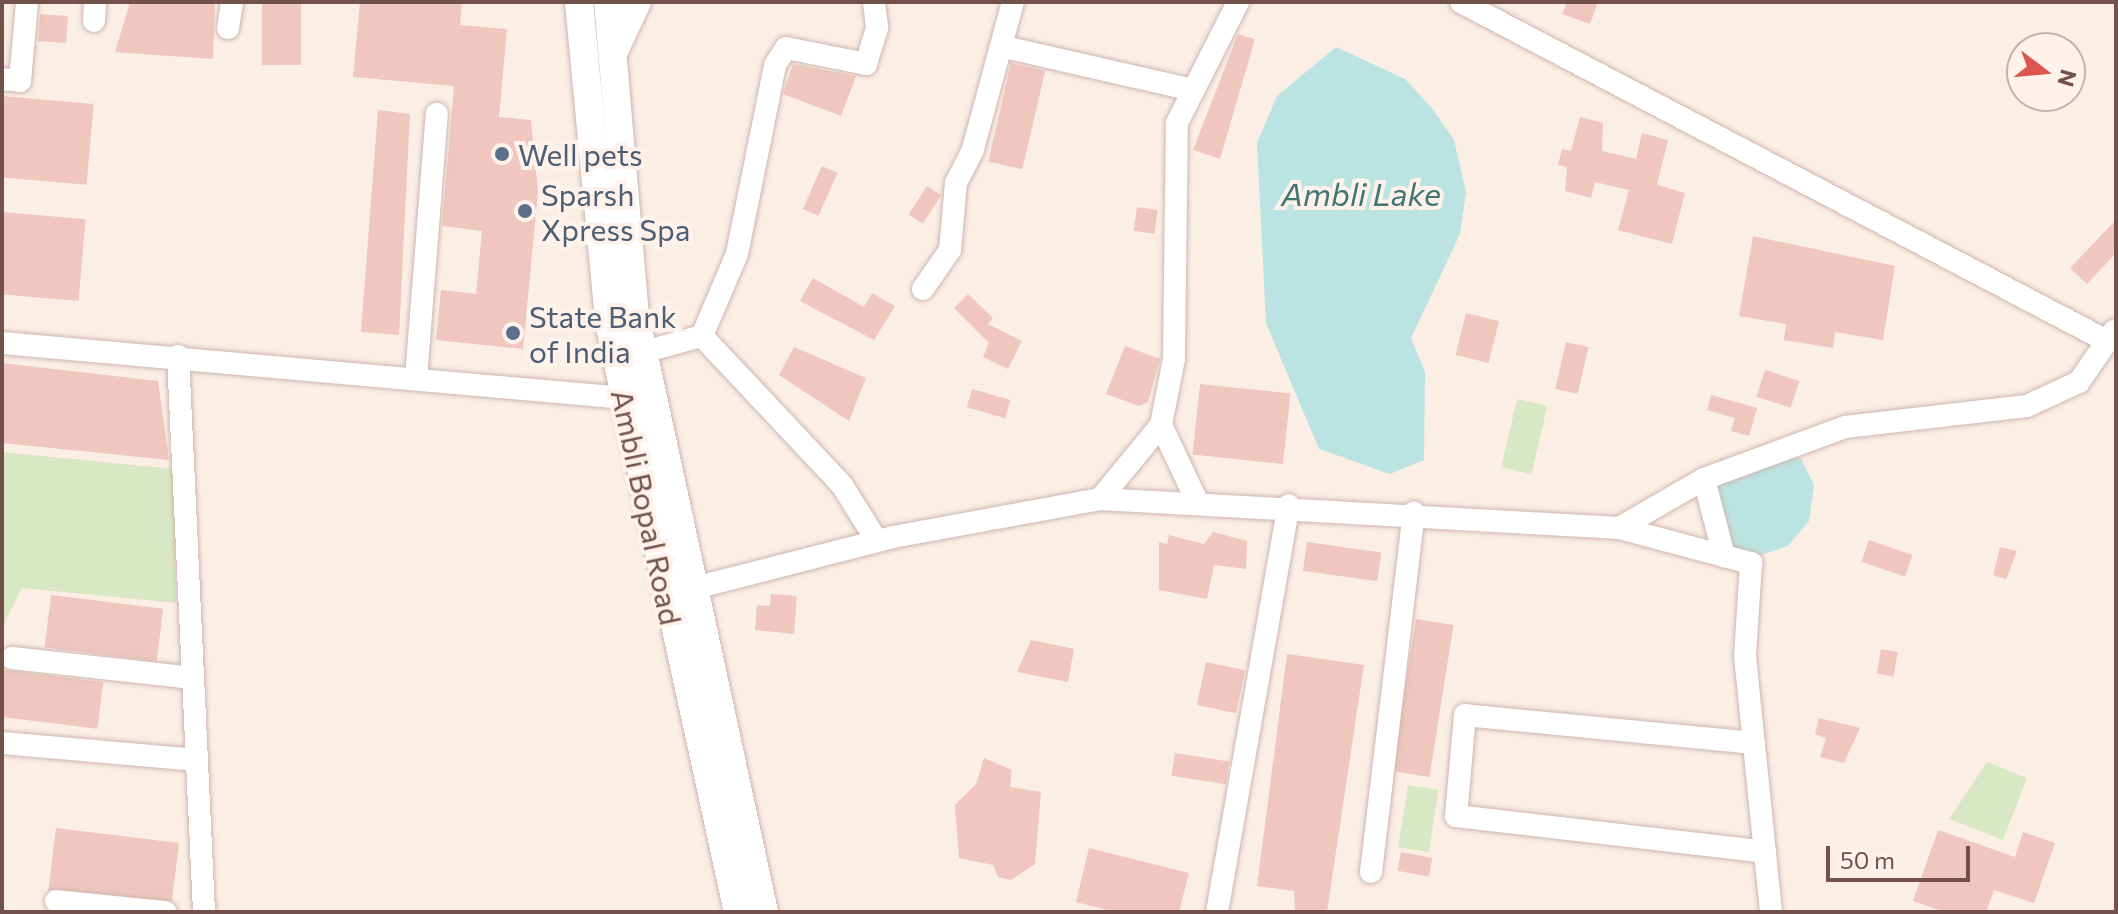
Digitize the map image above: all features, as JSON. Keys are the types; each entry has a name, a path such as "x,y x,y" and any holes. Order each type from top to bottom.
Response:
{"street":[{"path":"2,79 20,81 27,2"},
{"path":"228,28 232,2"},
{"name":"Ambli Bopal Road","path":"579,2 622,318 643,352 764,912"},
{"name":"Ambli Bopal Road","path":"608,2 625,398 665,595 738,912"},
{"path":"612,55 637,2"},
{"path":"702,336 737,254 775,65 786,48 866,64 877,27 874,2"},
{"path":"923,289 950,250 956,183 1004,47 1013,2"},
{"path":"1100,499 1161,425 1174,359 1177,123 1238,2"},
{"path":"1461,2 2111,335 2079,382 2027,406 1845,427 1704,479 1619,528"},
{"path":"1004,47 1193,90"},
{"path":"416,378 437,114"},
{"path":"643,352 702,336"},
{"path":"702,336 842,485 877,541"},
{"path":"2,343 178,356 625,398"},
{"path":"178,356 204,912"},
{"path":"1161,425 1197,501"},
{"path":"1704,479 1724,556"},
{"path":"665,595 877,541 1100,499 1289,505 1619,528 1751,563 1745,656 1771,912"},
{"path":"1217,912 1289,505"},
{"path":"1371,872 1414,513"},
{"path":"12,658 193,678"},
{"path":"1754,743 1465,715 1456,816 1765,852"},
{"path":"2,743 197,760"},
{"path":"56,901 165,912"}],"green space":[{"path":"1517,399 1547,406 1531,474 1501,467"},
{"path":"2,452 174,469 176,603 22,588 2,628"},
{"path":"1987,762 2027,778 2003,840 1949,819"},
{"path":"1408,785 1439,790 1429,852 1398,847"}],"water":[{"name":"Ambli Lake","path":"1336,47 1405,79 1432,108 1454,140 1466,192 1460,234 1411,338 1425,372 1424,460 1390,474 1319,449 1266,323 1257,143 1277,96"},
{"path":"1785,450 1801,459 1814,485 1809,521 1788,546 1755,557 1724,541 1712,503 1721,475"}],"building":[{"path":"130,2 215,2 213,59 115,52"},
{"path":"262,2 301,2 301,65 262,65"},
{"path":"360,2 462,2 460,25 507,29 499,117 531,120 538,192 523,349 436,340 441,290 476,294 482,231 442,226 454,86 353,77"},
{"path":"1567,2 1598,2 1590,24 1562,14"},
{"path":"40,14 68,16 66,43 38,41"},
{"path":"1238,34 1255,39 1220,159 1193,150"},
{"path":"1011,63 1045,71 1022,169 988,161"},
{"path":"793,64 856,76 841,116 783,94"},
{"path":"2,96 94,104 87,185 2,177"},
{"path":"378,110 410,114 399,335 361,332"},
{"path":"1580,117 1603,123 1602,151 1636,159 1642,133 1668,140 1657,185 1685,193 1672,244 1618,230 1629,190 1595,182 1591,198 1565,191 1567,167 1558,165 1562,149 1571,151"},
{"path":"822,166 838,173 818,216 803,209"},
{"path":"927,186 941,195 923,224 908,215"},
{"path":"1137,207 1158,210 1154,234 1134,231"},
{"path":"2,212 86,219 79,301 2,294"},
{"path":"2116,220 2116,253 2087,284 2070,268"},
{"path":"1753,236 1895,266 1883,340 1835,332 1833,348 1784,340 1786,324 1739,316"},
{"path":"813,278 864,307 872,293 895,306 874,340 800,301"},
{"path":"968,294 993,318 988,324 1022,341 1008,369 983,357 989,343 954,308"},
{"path":"1466,313 1499,321 1489,363 1456,355"},
{"path":"1566,342 1588,347 1578,394 1555,389"},
{"path":"1125,346 1160,359 1148,402 1139,406 1106,394"},
{"path":"794,347 866,378 849,421 779,375"},
{"path":"2,363 158,381 169,460 2,443"},
{"path":"1765,370 1799,381 1791,408 1756,397"},
{"path":"1200,384 1291,394 1283,464 1193,455"},
{"path":"972,389 1010,400 1005,418 967,407"},
{"path":"1711,395 1757,408 1749,436 1731,431 1735,418 1707,410"},
{"path":"1213,532 1247,541 1246,569 1214,565 1207,599 1159,590 1159,542 1167,544 1169,535 1204,544"},
{"path":"1869,540 1912,555 1905,577 1862,562"},
{"path":"1307,542 1381,552 1377,581 1303,571"},
{"path":"2000,547 2017,551 2006,579 1993,575"},
{"path":"771,594 797,596 794,634 755,630 757,605 770,606"},
{"path":"51,595 163,609 157,661 45,648"},
{"path":"1416,619 1454,625 1429,777 1392,771"},
{"path":"1031,640 1074,649 1068,682 1017,672"},
{"path":"1881,649 1898,652 1893,677 1877,674"},
{"path":"1287,654 1364,665 1327,912 1295,912 1294,891 1257,886"},
{"path":"1206,662 1245,670 1236,713 1197,705"},
{"path":"4,670 103,682 98,729 2,717"},
{"path":"1819,718 1860,728 1844,763 1820,757 1826,738 1815,734"},
{"path":"1175,753 1229,762 1226,784 1171,776"},
{"path":"984,758 1012,770 1010,787 1041,792 1035,864 1011,880 998,877 993,865 959,858 955,805 976,784"},
{"path":"56,828 179,843 171,906 48,891"},
{"path":"1938,830 2015,857 2023,832 2055,843 2034,903 1994,890 1986,912 1945,912 1913,901"},
{"path":"1089,848 1189,873 1179,912 1114,912 1076,902"},
{"path":"1401,852 1432,858 1429,877 1397,871"}],"place":[{"name":"Well pets","path":"502,154"},
{"name":"Sparsh Xpress Spa","path":"525,211"},
{"name":"State Bank of India","path":"513,333"}]}
